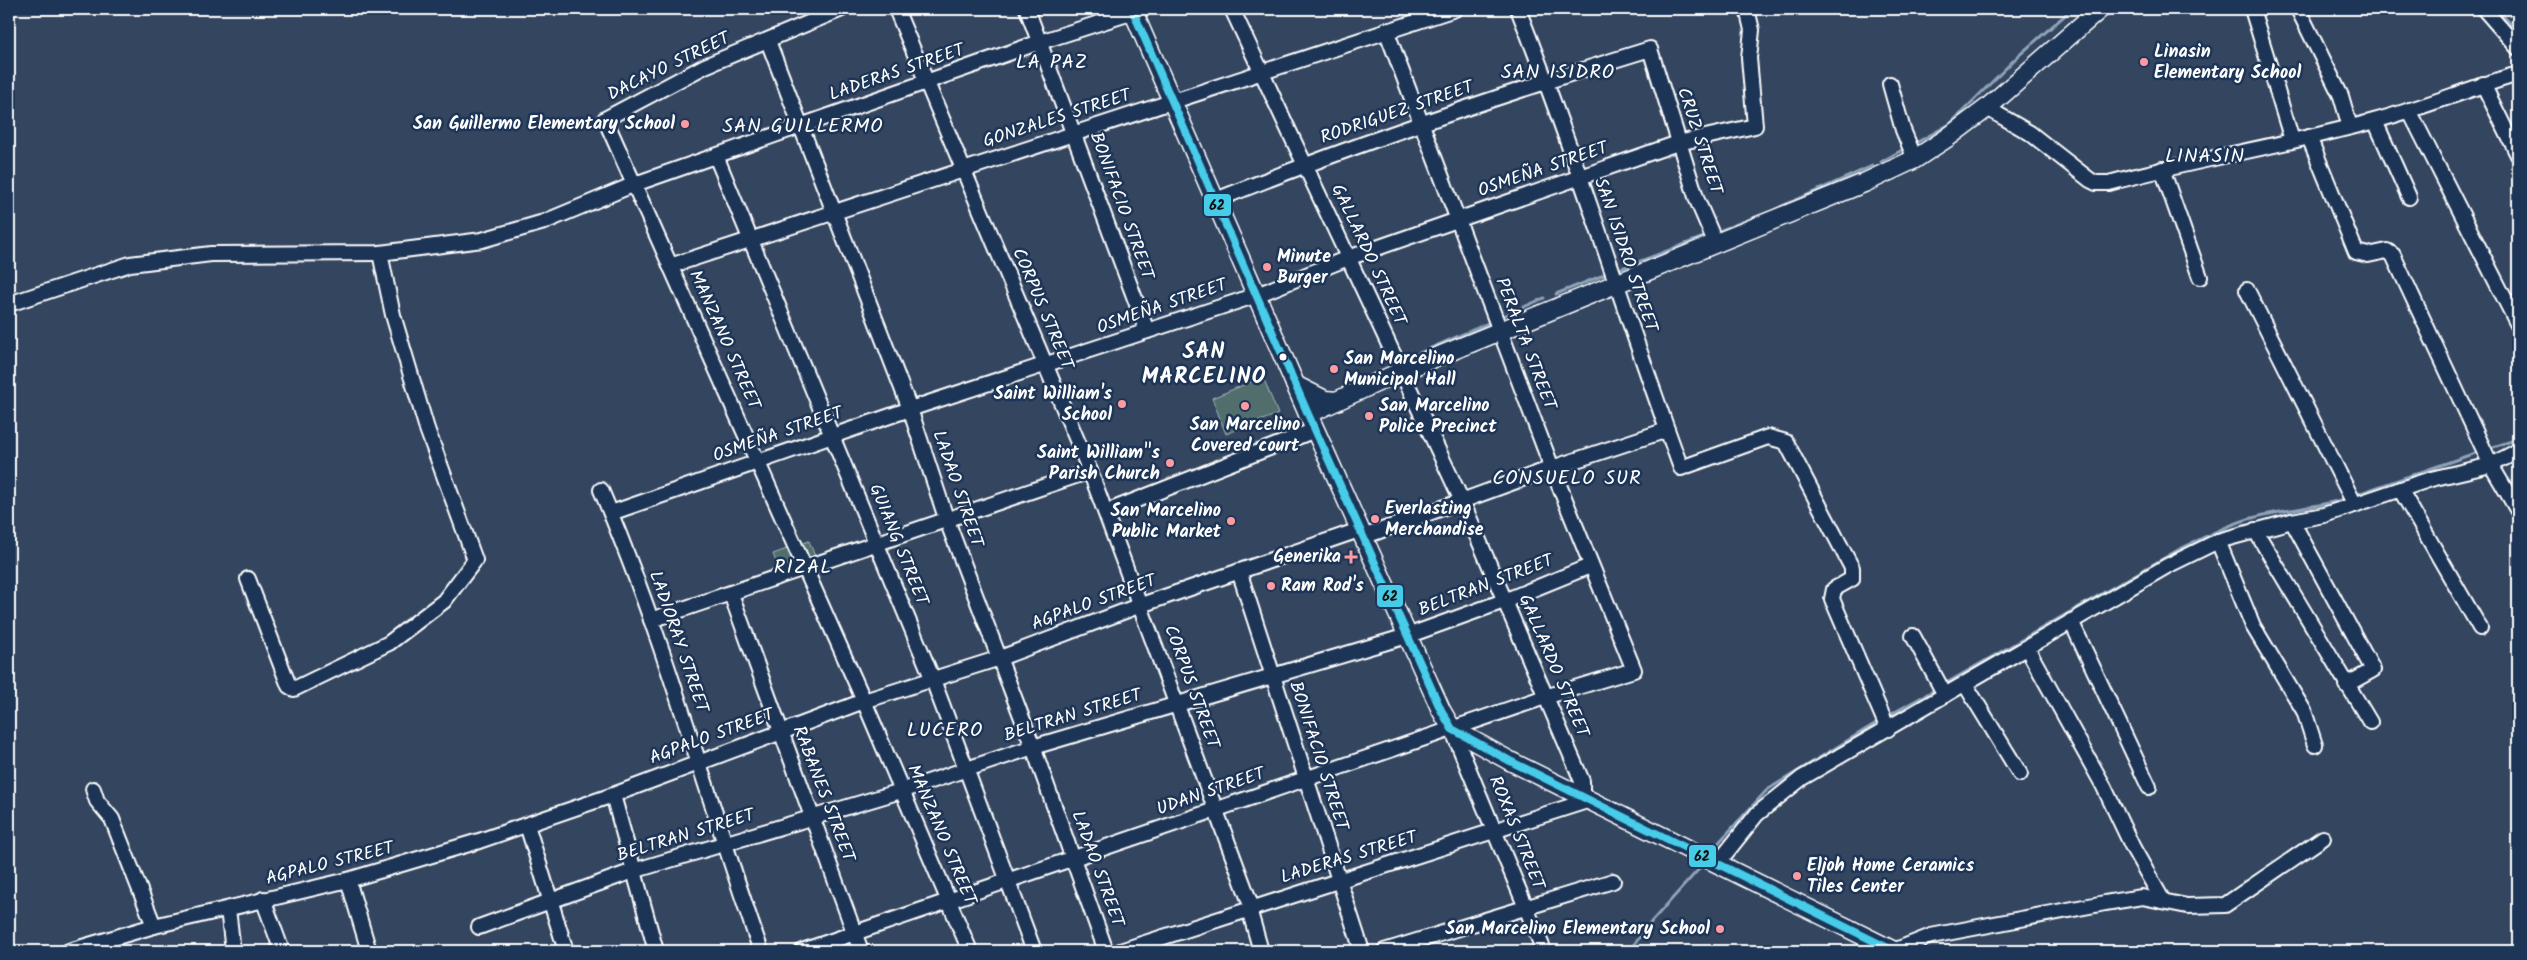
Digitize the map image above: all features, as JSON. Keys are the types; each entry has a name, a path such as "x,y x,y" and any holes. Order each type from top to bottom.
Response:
{"main road":[{"path":"1311,422 1336,401 1402,371 1864,183 1914,159 1987,108 2100,9"},
{"path":"1136,10 1173,102 1311,422 1407,636 1452,729 1510,761 1894,951"},
{"path":"1295,385 1326,400 1336,401"}],"street":[{"name":"DACAYO STREET","path":"635,184 605,119 706,66 842,9"},
{"name":"CORPUS STREET","path":"896,9 1106,512 1142,605 1176,704 1251,908 1261,951"},
{"name":"BONIFACIO STREET","path":"1028,9 1147,331"},
{"name":"GALLARDO STREET","path":"1232,9 1263,70 1348,258 1462,501 1582,781 1586,798"},
{"name":"GONZALES STREET","path":"670,266 752,238 833,214 1074,132 1173,102 1263,70 1456,9"},
{"name":"SAN ISIDRO STREET","path":"1518,9 1547,83 1578,177 1681,468 1768,437 1786,442 1852,568 1852,579 1834,589 1832,599 1886,723"},
{"name":"OSMEÑA STREET","path":"611,513 910,409 1046,366 1257,295 1348,258 1678,143 1755,126 1749,58 1752,30 1747,9"},
{"path":"2252,9 2292,140"},
{"path":"2298,9 2341,96 2350,127"},
{"path":"2484,9 2518,48"},
{"name":"LADERAS STREET","path":"9,304 130,264 211,254 380,253 482,240 544,222 635,184 1136,10"},
{"name":"PERALTA STREET","path":"1386,30 1552,468 1590,566 1634,670"},
{"name":"LADAO STREET","path":"768,41 833,214 910,409 946,518 1033,747 1106,951"},
{"name":"RODRIGUEZ STREET","path":"1216,200 1305,164 1420,123 1650,49"},
{"name":"CRUZ STREET","path":"1650,49 1697,200 1716,244"},
{"path":"1987,108 2030,134 2096,183 2109,183 2162,168 2375,121 2518,74"},
{"path":"1890,84 1914,159"},
{"path":"2483,84 2518,155"},
{"path":"2409,110 2518,325"},
{"path":"2375,121 2409,197"},
{"path":"2308,137 2356,252 2368,255 2387,251 2393,255 2487,456 2518,511"},
{"name":"GUIANG STREET","path":"716,156 752,238 933,680 1034,951"},
{"path":"2162,168 2200,277"},
{"name":"MANZANO STREET","path":"635,184 864,701 970,951"},
{"path":"248,579 289,686 294,689 389,643 444,601 475,560 427,429 393,315 380,253"},
{"path":"2247,290 2352,499"},
{"path":"1106,512 1311,422"},
{"name":"AGPALO STREET","path":"69,951 154,926 348,880 424,859 613,795 699,761 864,701 1000,658 1239,571 1462,501 1552,468 1667,430"},
{"path":"1718,863 1757,814 1802,778 1942,689 1965,684 2167,566 2218,541 2255,530 2324,515 2352,499 2400,489 2487,456 2518,451"},
{"path":"651,620 946,518 1090,471"},
{"path":"2400,489 2480,628"},
{"name":"LADIORAY STREET","path":"601,490 651,620 699,761 723,844 761,951"},
{"path":"2292,521 2373,670 2346,685"},
{"path":"2255,530 2346,685 2370,722"},
{"path":"2218,541 2253,626 2304,711 2315,745"},
{"name":"BELTRAN STREET","path":"479,927 633,870 812,818 901,791 1033,747 1407,636 1504,601 1590,566"},
{"name":"BONIFACIO STREET","path":"1239,571 1362,951"},
{"name":"RABANES STREET","path":"730,594 861,951"},
{"path":"2071,622 2148,787"},
{"path":"1913,636 1942,689"},
{"path":"2026,648 2103,785 2133,848 2163,901"},
{"name":"UDAN STREET","path":"802,951 1545,697 1634,670"},
{"path":"1965,684 2020,774"},
{"name":"ROXAS STREET","path":"1452,729 1544,951"},
{"path":"93,789 97,801 112,819 154,926"},
{"path":"613,795 656,951"},
{"name":"LADERAS STREET","path":"1120,951 1495,831 1586,798"},
{"path":"527,825 566,951"},
{"path":"1894,951 1931,936 2105,902 2142,898 2187,906 2225,905 2323,838"},
{"path":"348,880 369,951"},
{"path":"1384,951 1613,881"},
{"path":"263,900 282,951"},
{"path":"228,909 233,951"}],"green space":[{"name":"San Marcelino Covered court","path":"1263,377 1278,414 1226,434 1212,398"},
{"path":"809,541 816,559 780,573 773,554"}],"waterway":[{"path":"1914,144 1950,124 2017,57 2072,9"},
{"path":"2497,9 2518,32"},
{"path":"1881,162 1902,150"},
{"path":"1716,232 1769,212 1872,166"},
{"path":"1617,270 1709,235"},
{"path":"1556,294 1609,273"},
{"path":"1499,318 1544,298"},
{"path":"1406,359 1491,322"},
{"path":"2487,449 2518,439"},
{"path":"2355,495 2481,451"},
{"path":"1943,685 2178,550 2216,532 2256,517 2347,498"},
{"path":"1886,717 1938,688"},
{"path":"1711,851 1767,790 1881,720"},
{"path":"1629,951 1652,921 1699,869"}],"transit line":[{"name":"62","path":"1132,9 1308,414 1441,710 1452,729 1510,761 1894,951"}],"place":[{"name":"Linasin Elementary School","path":"2144,62"},
{"name":"San Guillermo Elementary School","path":"685,124"},
{"name":"Minute Burger","path":"1267,267"},
{"name":"San Marcelino Municipal Hall","path":"1334,369"},
{"name":"Saint William's School","path":"1122,404"},
{"name":"San Marcelino Covered court","path":"1245,406"},
{"name":"San Marcelino Police Precinct","path":"1369,416"},
{"name":"Saint William\"s Parish Church","path":"1170,463"},
{"name":"Everlasting Merchandise","path":"1375,519"},
{"name":"San Marcelino Public Market","path":"1231,521"},
{"name":"Generika","path":"1351,557"},
{"name":"Ram Rod's","path":"1271,586"},
{"name":"Eljoh Home Ceramics Tiles Center","path":"1797,876"},
{"name":"San Marcelino Elementary School","path":"1720,929"}],"district":[{"name":"LA PAZ","path":"1052,63"},
{"name":"SAN ISIDRO","path":"1558,73"},
{"name":"SAN GUILLERMO","path":"803,127"},
{"name":"LINASIN","path":"2205,157"},
{"name":"SAN MARCELINO","path":"1204,365"},
{"name":"CONSUELO SUR","path":"1567,479"},
{"name":"RIZAL","path":"803,568"},
{"name":"LUCERO","path":"945,731"}]}
